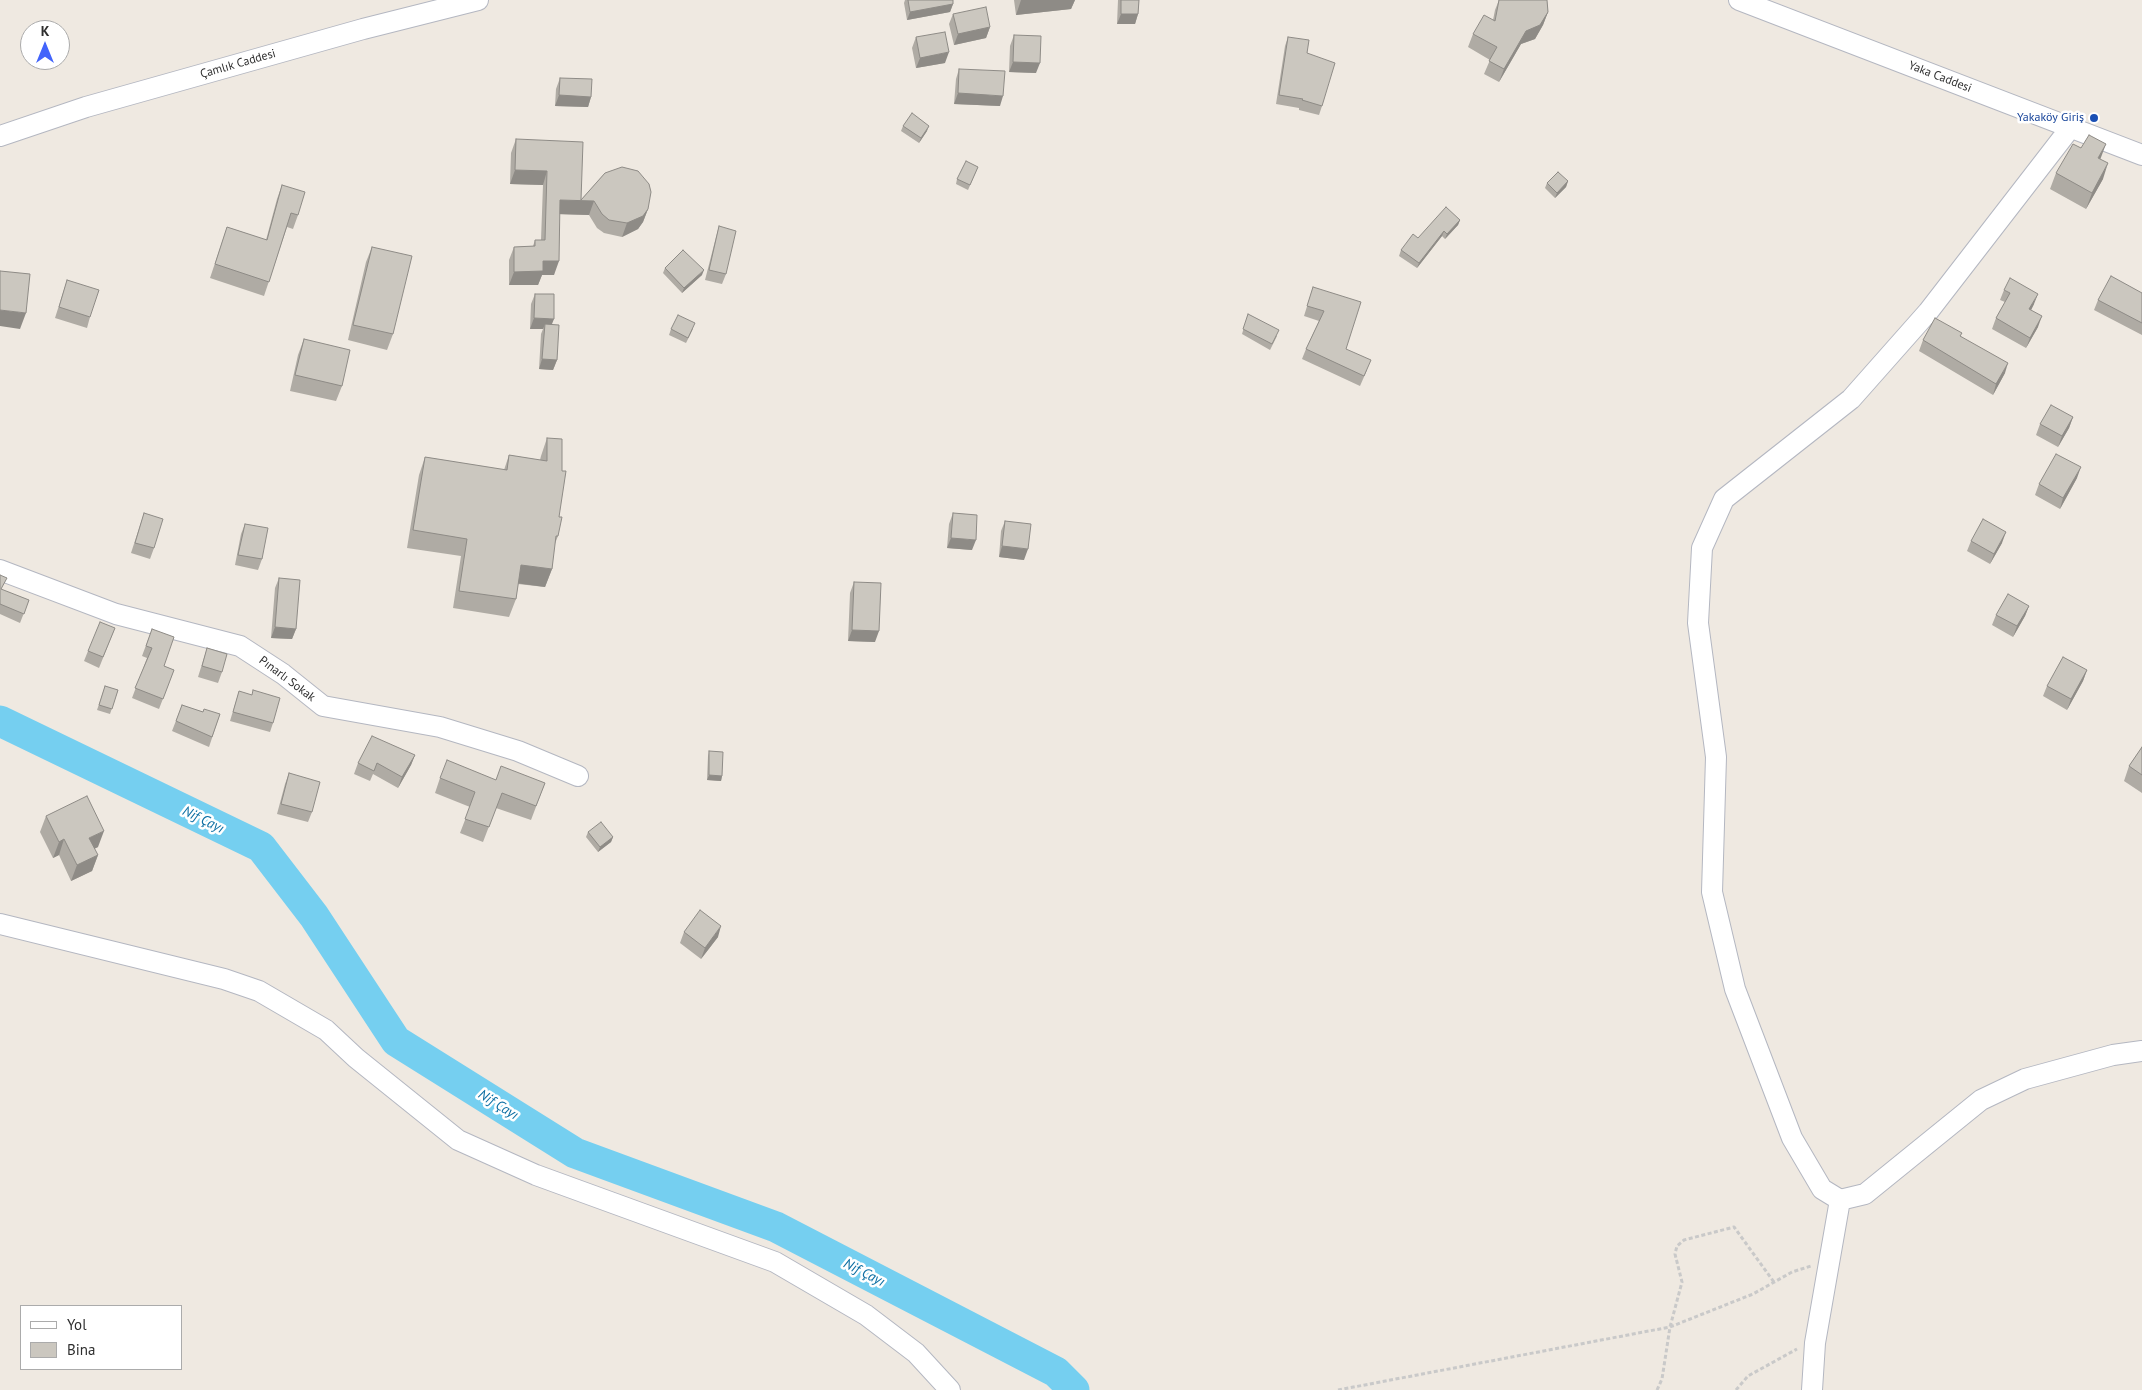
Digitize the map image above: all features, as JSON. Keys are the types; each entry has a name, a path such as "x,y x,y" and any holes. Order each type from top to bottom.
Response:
{"street":[{"name":"Çamlık Caddesi","path":"0,136 86,106 364,29 478,0"},
{"name":"Yaka Caddesi","path":"1739,0 2142,155"},
{"path":"2071,127 1928,312 1851,399 1724,499 1702,548 1698,622 1716,757 1712,892 1735,989 1792,1138 1822,1189 1840,1200 1865,1194 1981,1100 2025,1079 2114,1055 2142,1051"},
{"name":"Pınarlı Sokak","path":"0,570 116,614 240,646 283,674 323,706 440,727 518,751 578,776"},
{"path":"0,924 224,979 259,991 326,1030 356,1058 458,1140 536,1175 775,1262 866,1315 916,1353 950,1390"},
{"path":"1812,1390 1816,1343 1840,1200"}],"path":[{"path":"1657,1390 1662,1380 1670,1327 1682,1282 1675,1254 1677,1246 1684,1240 1734,1227 1774,1282"},
{"path":"1338,1390 1670,1327 1753,1294 1792,1272 1830,1259"},
{"path":"1736,1390 1748,1376 1764,1366 1788,1352 1816,1343"}],"building":[{"path":"908,0 953,0 953,4 910,12"},
{"path":"1121,0 1139,0 1138,14 1121,14"},
{"path":"1499,0 1547,0 1548,12 1540,25 1526,31 1504,69 1489,61 1497,47 1473,34 1484,15 1495,21"},
{"path":"986,7 990,27 958,34 953,14"},
{"path":"945,32 949,52 920,58 916,37"},
{"path":"1014,35 1041,36 1040,63 1013,62"},
{"path":"1288,37 1309,40 1307,53 1335,63 1322,106 1303,99 1279,95"},
{"path":"959,69 1005,71 1003,96 958,93"},
{"path":"560,78 592,79 591,97 559,95"},
{"path":"912,113 929,126 921,138 903,126"},
{"path":"2089,135 2106,144 2098,158 2108,163 2092,193 2056,173 2073,144 2081,148"},
{"path":"516,139 583,142 581,200 605,173 622,167 638,171 649,184 651,192 648,209 643,216 627,223 609,220 602,214 594,201 560,200 559,261 543,261 543,271 514,272 514,247 535,246 535,240 545,240 547,171 515,170"},
{"path":"966,161 978,167 970,185 957,179"},
{"path":"1558,172 1568,181 1557,193 1547,183"},
{"path":"282,185 305,192 298,215 291,213 269,282 215,264 227,227 267,240"},
{"path":"1446,207 1460,220 1447,234 1444,231 1419,263 1401,250 1413,234 1418,238"},
{"path":"719,226 736,231 726,274 709,270"},
{"path":"372,247 412,256 393,334 353,325"},
{"path":"683,250 704,270 684,288 665,268"},
{"path":"0,271 30,274 26,313 0,310"},
{"path":"2111,276 2142,293 2142,323 2098,300"},
{"path":"2010,278 2038,294 2029,309 2042,316 2030,338 1996,318 2010,293 2004,290"},
{"path":"67,280 99,290 90,317 59,307"},
{"path":"1313,287 1361,302 1346,349 1371,360 1364,376 1306,349 1324,311 1307,306"},
{"path":"535,294 554,294 554,319 534,318"},
{"path":"1248,314 1279,330 1272,344 1243,329"},
{"path":"678,315 695,323 688,338 671,329"},
{"path":"1935,318 1962,333 1960,336 2008,363 1996,384 1923,340"},
{"path":"545,324 559,325 557,360 542,359"},
{"path":"304,339 350,350 342,386 295,375"},
{"path":"2051,405 2073,417 2062,436 2040,424"},
{"path":"547,438 562,439 562,471 566,471 559,517 562,517 558,536 556,536 552,569 521,565 516,599 459,591 467,539 413,530 425,457 507,470 509,455 547,461"},
{"path":"2056,454 2081,467 2063,498 2039,484"},
{"path":"144,513 163,519 154,548 135,543"},
{"path":"953,513 977,515 976,540 951,538"},
{"path":"1983,519 2006,532 1994,554 1971,541"},
{"path":"1005,521 1031,524 1028,549 1002,546"},
{"path":"245,524 268,528 262,559 238,555"},
{"path":"0,575 7,578 1,589 29,600 24,614 0,604"},
{"path":"279,578 300,580 296,629 275,627"},
{"path":"854,582 881,583 879,631 852,630"},
{"path":"2008,594 2029,606 2017,626 1996,615"},
{"path":"100,622 115,628 103,657 88,651"},
{"path":"152,629 174,637 164,666 174,670 163,699 135,688 152,648 146,646"},
{"path":"207,648 227,654 222,672 202,666"},
{"path":"2063,657 2087,670 2071,699 2047,686"},
{"path":"105,686 118,690 112,709 99,705"},
{"path":"253,690 280,698 273,723 233,712 239,691 252,695"},
{"path":"182,705 203,712 204,709 220,714 212,737 176,721"},
{"path":"372,736 415,755 402,777 377,763 374,771 358,763"},
{"path":"2142,747 2142,775 2129,766"},
{"path":"709,751 723,752 722,776 709,775"},
{"path":"447,760 496,780 501,766 545,783 536,806 502,793 489,827 465,819 475,792 440,778"},
{"path":"289,773 320,782 312,812 281,804"},
{"path":"87,796 104,831 89,838 98,855 77,865 64,839 59,842 46,816"},
{"path":"601,822 613,837 600,847 588,832"},
{"path":"700,910 721,926 705,948 684,932"}],"waterway":[{"name":"Nif Çayı","path":"0,721 261,847 314,916 396,1041 575,1153 776,1227 1056,1372 1074,1390"}],"place":[{"name":"Yakaköy Giriş","path":"2094,118"}]}
